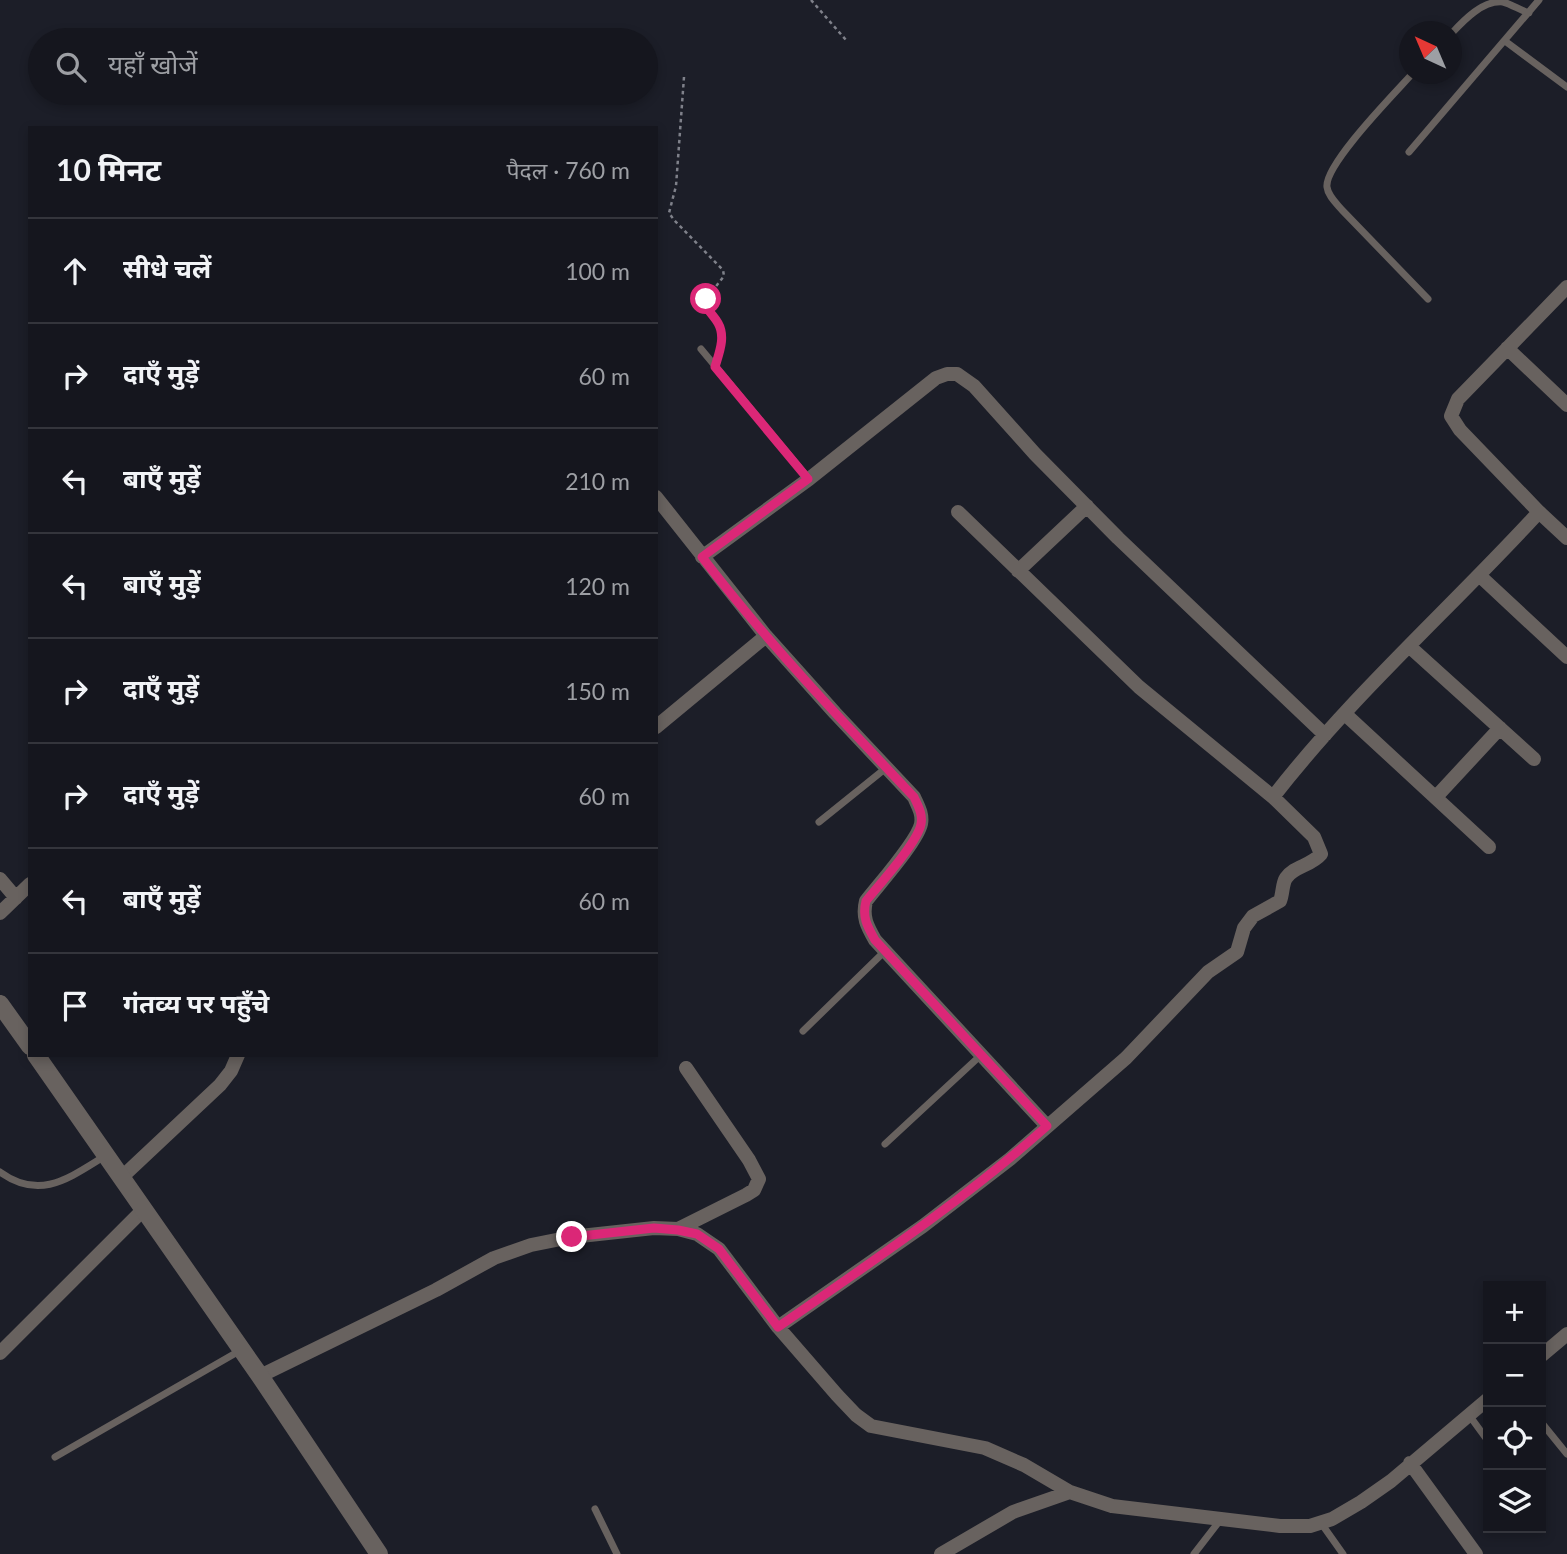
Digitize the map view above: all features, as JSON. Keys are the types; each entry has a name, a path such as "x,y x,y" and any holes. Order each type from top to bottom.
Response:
{"street":[{"path":"1567,287 1458,399 1451,416 1460,430 1567,538"},
{"path":"1507,348 1567,405"},
{"path":"702,557 808,479 936,378 957,374 974,386 1171,590 1325,735"},
{"path":"658,500 765,636 914,797 921,810 921,824 866,901 863,913 867,927 1047,1126"},
{"path":"1018,571 1087,506"},
{"path":"778,1327 923,1226 1010,1159 1126,1058 1209,972 1237,953 1248,921 1280,901 1287,876 1315,862 1321,854 1314,837 1273,797 1139,687 958,512"},
{"path":"1273,797 1325,735 1539,512"},
{"path":"1480,576 1567,657"},
{"path":"658,725 765,636"},
{"path":"1410,647 1534,760"},
{"path":"1345,714 1489,847"},
{"path":"1436,797 1500,728"},
{"path":"0,879 16,898"},
{"path":"0,913 28,886"},
{"path":"0,1004 28,1043"},
{"path":"37,1057 242,1349 379,1554"},
{"path":"121,1178 220,1085 237,1057"},
{"path":"678,1230 746,1195 754,1190 760,1179 686,1068"},
{"path":"0,1353 144,1209"},
{"path":"260,1376 436,1290 494,1258 531,1245 572,1237 654,1228 697,1234 719,1249 778,1327 847,1406 872,1426 985,1448 1024,1465 1070,1492 1112,1506 1280,1526 1310,1526 1332,1519 1361,1502 1483,1403"},
{"path":"1546,1352 1567,1335"},
{"path":"1410,1463 1476,1554"},
{"path":"941,1554 1013,1512 1070,1492"}],"lane":[{"path":"1409,152 1539,0"},
{"path":"1462,22 1494,1 1504,2 1529,13"},
{"path":"1505,41 1567,87"},
{"path":"1403,84 1342,154 1329,174 1327,187 1337,204 1428,299"},
{"path":"701,349 808,479"},
{"path":"820,822 886,768"},
{"path":"803,1031 886,951"},
{"path":"885,1144 981,1054"},
{"path":"0,1172 11,1180 24,1184 48,1185 62,1182 106,1155"},
{"path":"55,1457 242,1349"},
{"path":"1469,1415 1483,1434"},
{"path":"1546,1428 1567,1454"},
{"path":"595,1509 617,1554"},
{"path":"1194,1554 1221,1518"},
{"path":"1321,1522 1343,1554"}],"path":[{"path":"811,0 846,40"},
{"path":"684,77 676,186 669,213 723,270 724,276 705,304 721,331 722,342 715,367"}],"route":[{"path":"572,1237 654,1228 697,1234 719,1249 778,1327 923,1226 1010,1159 1047,1126 875,940 867,927 863,913 866,901 921,824 921,810 914,797 765,636 702,557 808,479 715,367 722,342 721,331 705,304 706,299"}]}
